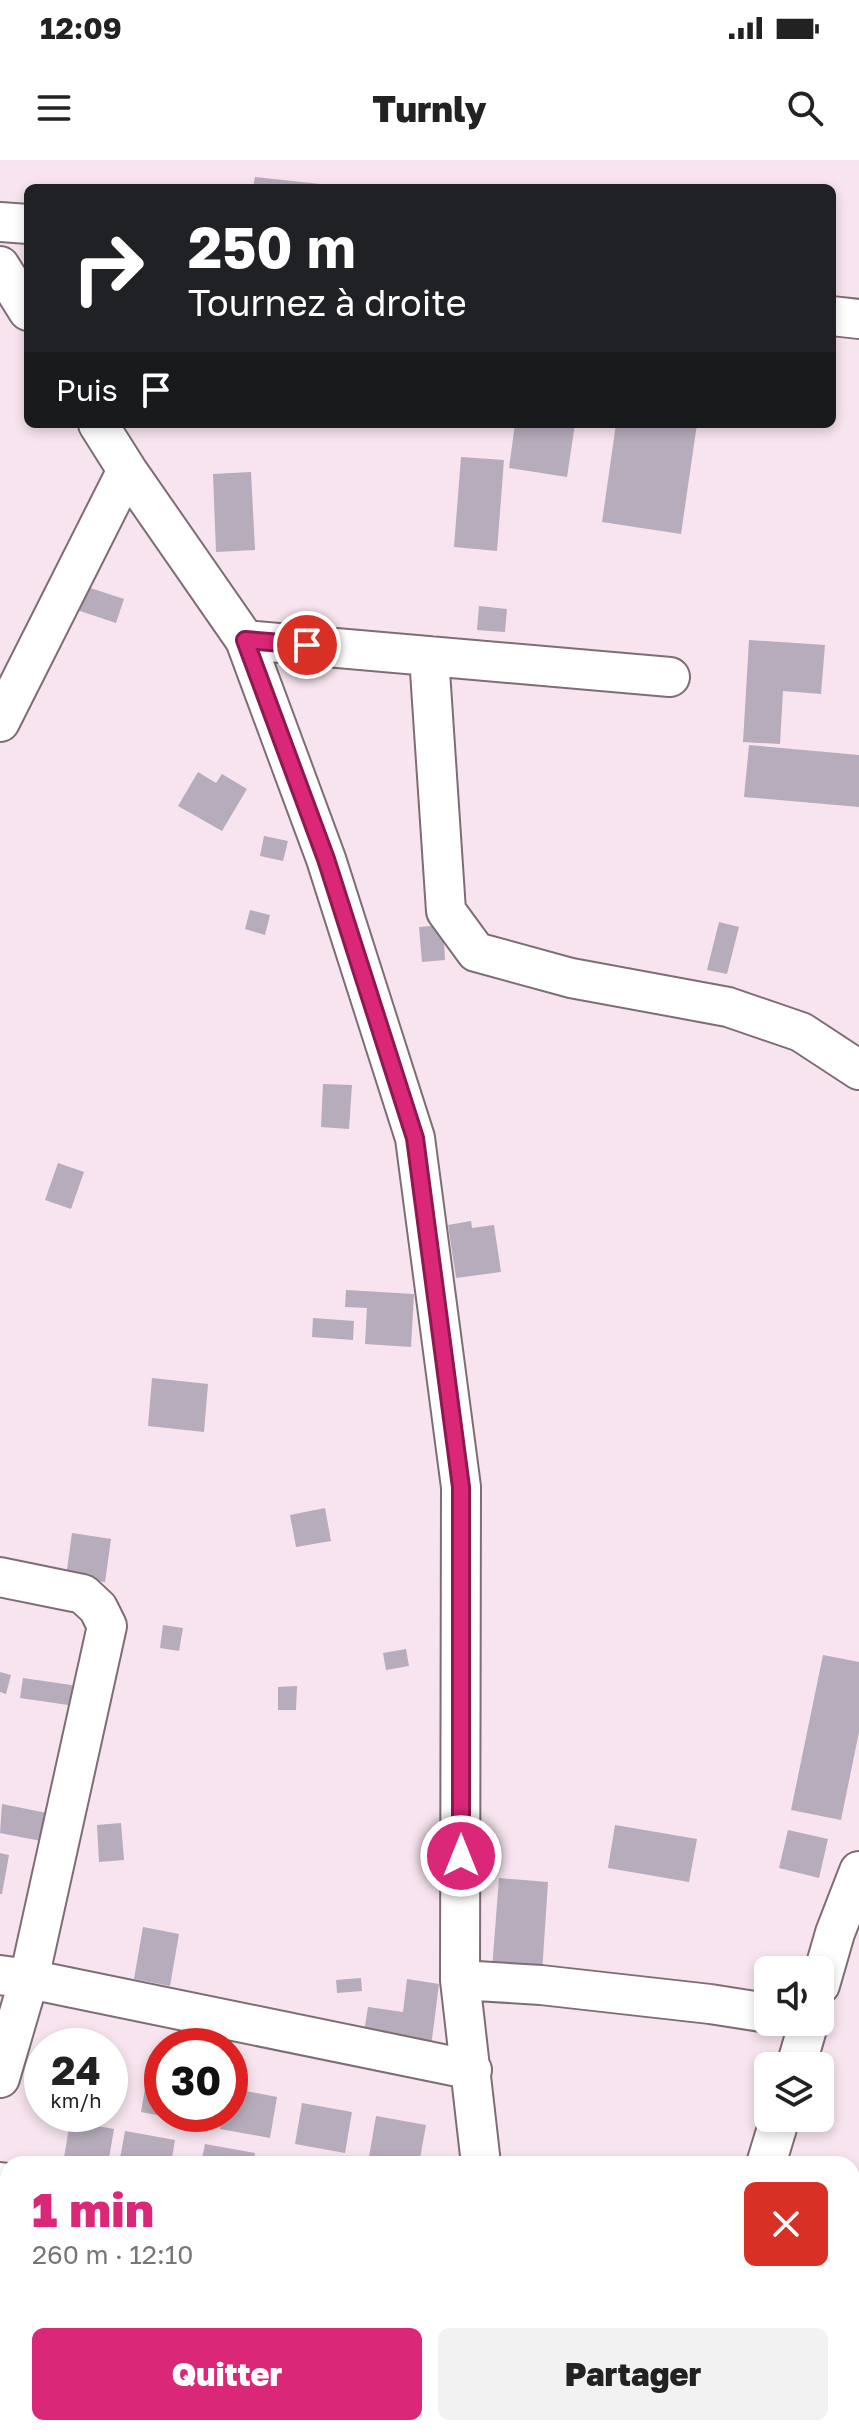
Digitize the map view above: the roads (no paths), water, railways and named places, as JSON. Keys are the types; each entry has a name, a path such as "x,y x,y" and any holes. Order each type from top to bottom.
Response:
{"street":[{"path":"0,222 24,224"},
{"path":"0,266 24,305"},
{"path":"836,316 859,319"},
{"path":"101,428 245,640 326,859 415,1138 461,1487 460,1980 480,2156"},
{"path":"0,722 127,470"},
{"path":"245,640 670,677"},
{"path":"429,656 446,911 476,952 571,978 728,1007 801,1032 859,1070"},
{"path":"0,1577 83,1594 98,1608 107,1626 14,1977 0,2078"},
{"path":"828,1956 859,1871"},
{"path":"14,1977 472,2070"},
{"path":"460,1980 541,1985 754,2011"},
{"path":"768,2156 776,2132"}]}
